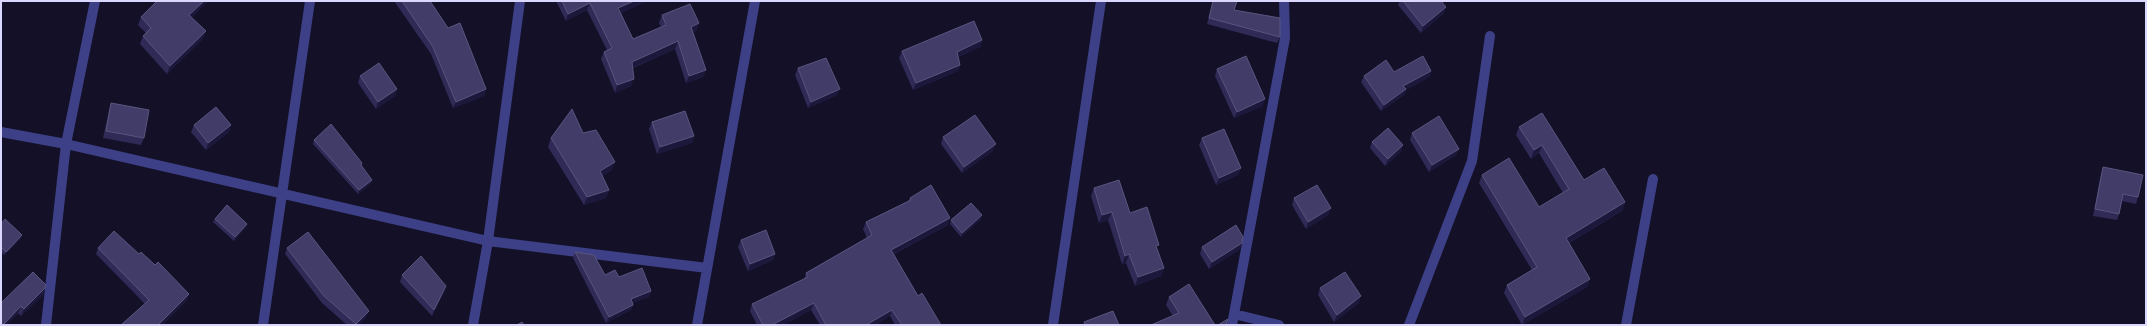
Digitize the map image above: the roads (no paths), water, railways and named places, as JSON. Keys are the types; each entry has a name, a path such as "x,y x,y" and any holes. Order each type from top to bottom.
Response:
{"street":[{"path":"46,325 66,144 95,1"},
{"path":"263,325 310,1"},
{"path":"473,325 488,241 520,1"},
{"path":"697,325 755,1"},
{"path":"1053,325 1100,1"},
{"path":"1232,325 1285,38 1284,1"},
{"path":"1409,325 1472,161 1490,36"},
{"path":"1,132 66,144 488,241 707,268"},
{"path":"1626,325 1653,179"},
{"path":"1234,314 1278,325"}]}
